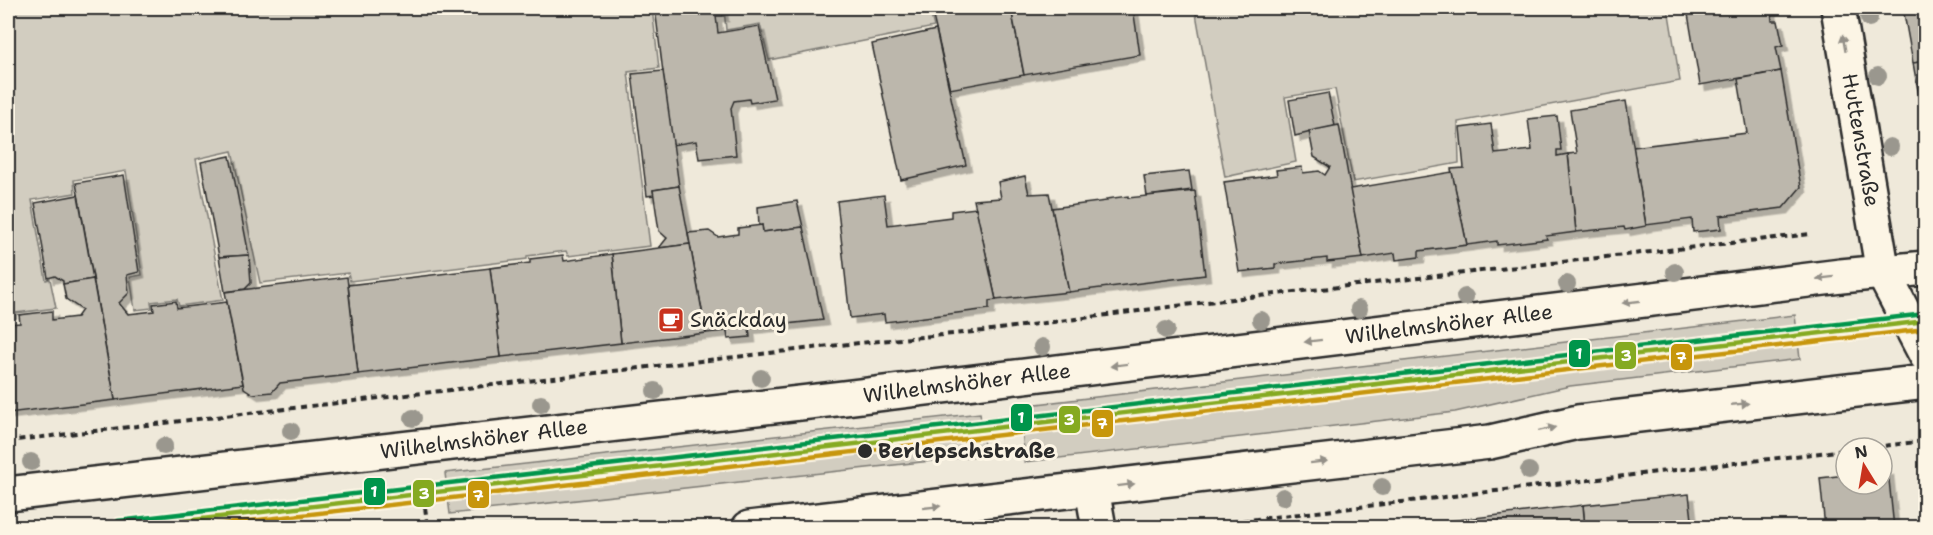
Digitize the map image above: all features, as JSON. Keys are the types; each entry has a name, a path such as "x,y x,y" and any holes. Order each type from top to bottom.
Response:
{"main road":[{"name":"Huttenstraße","path":"1838,8 1883,273 1926,355"},
{"name":"Wilhelmshöher Allee","path":"8,494 844,398 1926,268"},
{"path":"748,528 1490,442 1578,422 1926,382"},
{"path":"1092,489 1099,528"}],"path":[{"path":"8,441 839,345 984,331 1234,298 1811,234"},
{"path":"1894,445 1926,441"},
{"path":"1180,528 1834,451"},
{"path":"421,477 428,528"}],"shaded area":[{"path":"8,8 652,8 659,68 628,72 650,246 568,256 566,251 527,256 527,259 350,281 348,273 260,283 232,151 196,159 223,300 179,306 177,299 151,302 152,308 135,310 130,277 142,275 126,171 74,180 75,193 32,200 46,280 50,279 56,308 16,313 16,318 8,319 8,99 11,97 8,77"},
{"path":"724,8 929,8 934,27 769,60 760,24 726,30"},
{"path":"1195,8 1668,8 1680,81 1458,122 1459,163 1353,182 1335,89 1285,97 1296,162 1225,177"},
{"path":"1795,315 1800,359 1570,386 1455,412 1025,462 1020,406"},
{"path":"980,413 985,455 450,514 445,473"}],"building":[{"path":"655,8 722,8 723,16 716,16 718,33 759,26 775,99 750,103 749,99 734,101 731,108 736,155 699,159 696,141 672,145"},
{"path":"931,8 1011,8 1024,75 950,89"},
{"path":"1011,8 1133,8 1140,55 1024,75"},
{"path":"1687,8 1771,8 1772,21 1778,21 1783,45 1776,47 1781,71 1700,85"},
{"path":"1903,8 1926,8 1926,61 1913,63"},
{"path":"936,30 966,165 901,180 872,44"},
{"path":"1926,61 1926,134 1913,63"},
{"path":"663,71 679,186 653,190 654,195 647,196 632,74"},
{"path":"1781,71 1801,187 1783,208 1720,216 1721,229 1693,232 1692,219 1646,225 1633,147 1747,133 1738,79"},
{"path":"1328,93 1335,126 1295,136 1289,100"},
{"path":"1626,101 1646,226 1625,230 1624,227 1576,232 1568,154 1577,153 1570,110"},
{"path":"1557,116 1561,150 1557,150 1557,156 1568,154 1576,232 1546,236 1547,239 1497,245 1497,241 1467,245 1451,169 1464,168 1460,128 1491,124 1495,154 1532,150 1528,119"},
{"path":"1339,125 1363,258 1327,262 1327,258 1275,264 1275,268 1239,272 1224,182 1277,175 1276,170 1302,167 1303,173 1319,171 1325,175 1330,167 1314,157 1309,131"},
{"path":"230,156 249,255 219,257 201,162"},
{"path":"1189,171 1192,190 1147,196 1144,176"},
{"path":"1452,172 1467,245 1419,251 1419,257 1396,260 1395,253 1363,258 1350,189"},
{"path":"124,175 139,272 127,275 129,293 119,303 128,314 154,311 153,304 176,301 177,308 227,302 243,384 115,400 76,183"},
{"path":"1025,176 1029,194 1049,193 1069,292 996,300 974,200 1001,198 998,182"},
{"path":"679,186 690,244 659,248 667,238 659,231 653,190"},
{"path":"1195,191 1205,275 1069,292 1052,208 1128,196 1128,198"},
{"path":"78,195 93,279 63,284 63,281 55,276 48,278 35,203"},
{"path":"884,195 888,225 951,217 951,211 976,208 996,300 989,301 989,309 885,322 884,314 850,318 837,201"},
{"path":"797,201 803,227 763,232 762,225 759,226 758,207"},
{"path":"762,225 763,232 803,227 823,320 749,328 750,337 728,339 727,331 706,333 688,233 709,231 718,237 738,234 738,228"},
{"path":"690,244 706,333 621,343 612,254"},
{"path":"612,254 621,343 501,357 490,268 530,263 530,259 563,255 564,261"},
{"path":"249,255 251,283 245,289 225,292 219,257"},
{"path":"490,268 501,357 358,374 348,285"},
{"path":"347,277 358,374 280,383 272,392 253,394 244,388 225,292"},
{"path":"93,279 115,400 8,413 8,324 20,323 19,315 52,311 52,320 77,317 82,310 66,299 63,284"},
{"path":"1834,476 1834,496 1891,496 1894,528 1825,528 1820,478"},
{"path":"1689,494 1693,528 1585,528 1583,505"},
{"path":"1583,505 1585,528 1391,528"}],"transit line":[{"name":"1","path":"118,521 1925,314"},
{"name":"3","path":"123,528 1926,321"},
{"name":"7","path":"189,528 1926,329"}],"place":[{"name":"Snäckday","path":"671,320"},
{"name":"Berlepschstraße","path":"865,451"}]}
